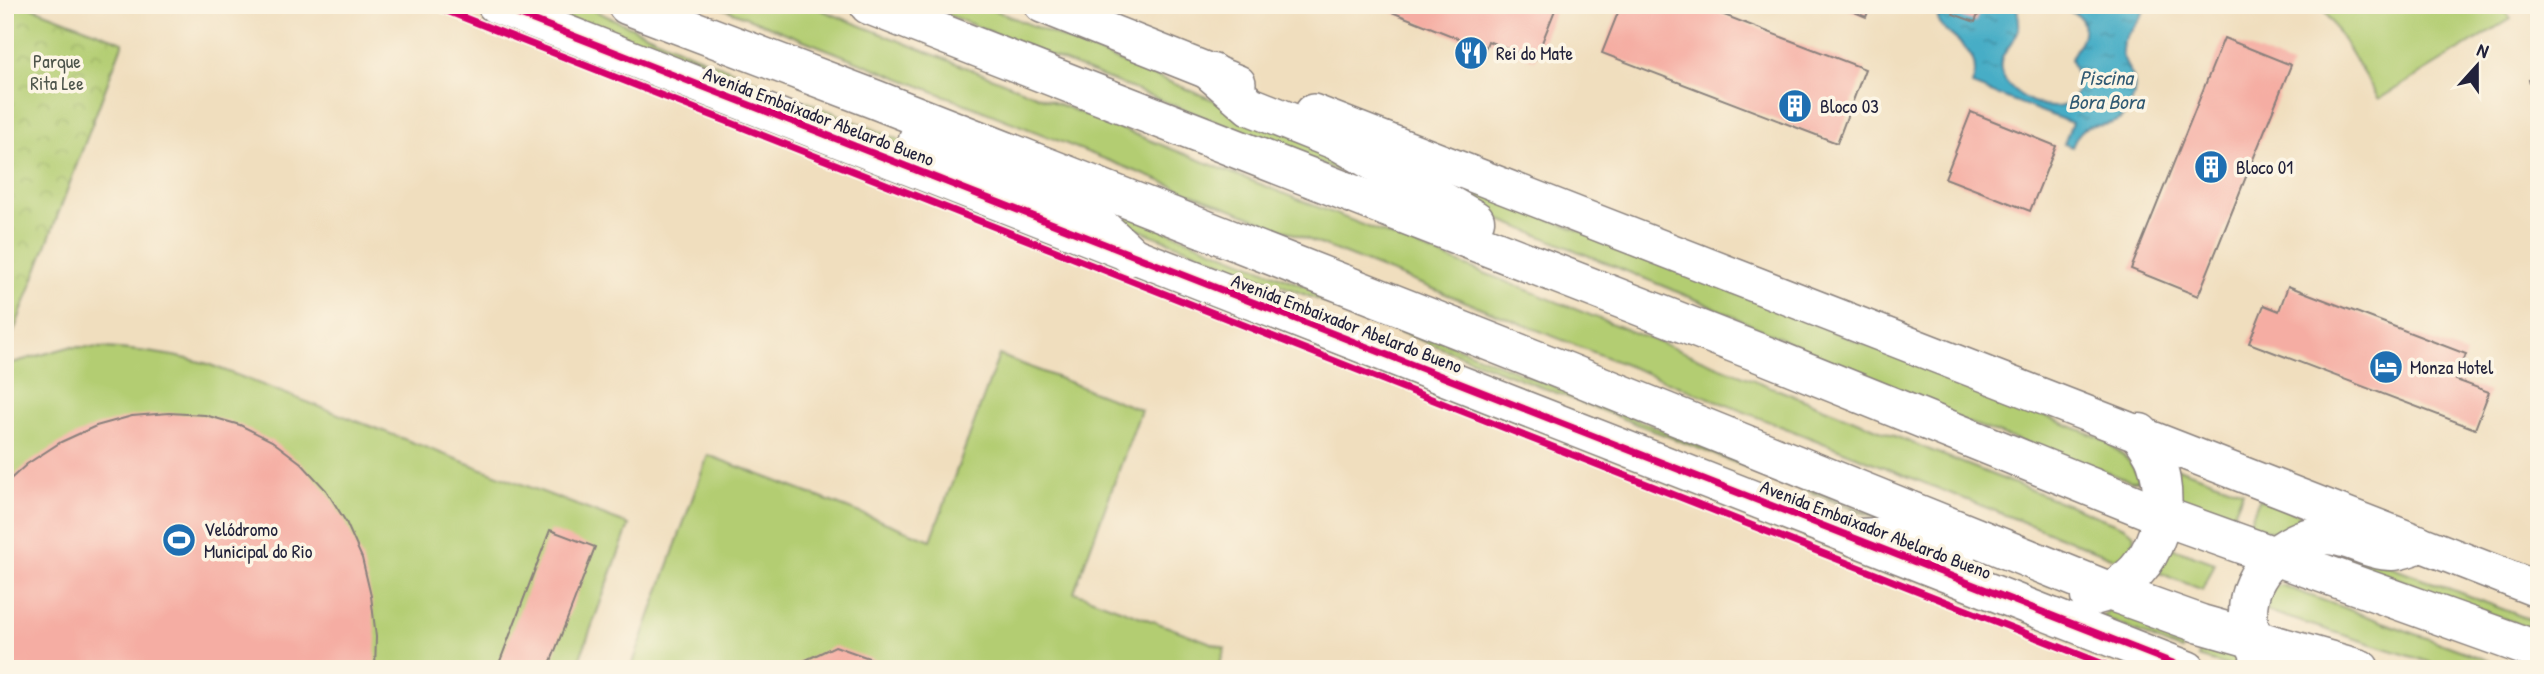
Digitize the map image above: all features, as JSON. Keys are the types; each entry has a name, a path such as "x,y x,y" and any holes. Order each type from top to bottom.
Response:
{"highway":[{"path":"869,5 1762,354 2163,516 2539,651"},
{"path":"632,7 705,52 894,128 994,179 1093,220 1132,256"},
{"name":"Avenida Embaixador Abelardo Bueno","path":"632,7 874,99 1580,377 2109,591 2201,624 2260,654 2360,669"},
{"path":"1212,73 1250,106 1340,142 1466,216 1662,297 1762,354"},
{"path":"1857,538 1898,536 1909,539 2050,595 2083,598 2109,591 2134,574 2146,560 2163,516 2163,495 2155,458 2140,433"},
{"path":"2260,654 2248,614 2249,599 2255,583 2275,556 2298,541 2321,535 2341,535 2393,551 2418,544"}],"main road":[{"name":"Avenida Embaixador Abelardo Bueno","path":"495,5 2188,669"},
{"path":"1042,5 2539,590"}],"green space":[{"name":"Parque Rita Lee","path":"5,5 26,5 123,42 5,355"},
{"path":"533,5 582,5 689,53 924,150 937,161"},
{"path":"715,5 809,5 2124,527 2133,533 2133,544 2123,559 2114,558"},
{"path":"923,5 982,5 1318,143 1401,196"},
{"path":"2321,5 2501,5 2510,19 2379,99"},
{"path":"973,153 2051,586 1019,183"},
{"path":"1384,153 2098,437 2128,461 2139,481 2131,481 1939,412 1702,302 1469,207"},
{"path":"69,347 137,350 205,363 629,525 576,669 5,669 5,365"},
{"path":"999,355 1141,410 1074,592 1225,648 1218,669 631,669 708,455 931,540"},
{"path":"2175,469 2243,491 2232,518 2178,495"},
{"path":"2259,499 2299,514 2301,519 2275,533 2249,524"},
{"path":"2170,547 2215,563 2203,590 2157,572"},
{"path":"2356,553 2539,623 2539,632 2334,555"},
{"path":"2281,585 2513,669 2451,669 2267,611 2266,597 2274,587"},
{"path":"2109,610 2188,631 2182,651 2102,617"},
{"path":"2205,638 2225,644 2236,651 2241,662 2239,669 2198,657"}],"water":[{"name":"Piscina Bora Bora","path":"1939,5 2017,5 2019,27 2004,53 2001,71 2015,91 2040,105 2053,107 2065,105 2074,98 2078,82 2071,59 2081,40 2083,24 2076,14 2042,5 2092,5 2101,8 2106,5 2145,5 2123,45 2124,59 2134,83 2134,95 2129,107 2118,121 2086,128 2076,138 2072,147 2064,144 2072,123 1972,85 1975,74 1971,56 1939,24"}],"building":[{"path":"1374,5 1557,5 1535,60 1488,41 1485,49"},
{"name":"Bloco 03","path":"1621,5 1698,5 1865,69 1837,143 1602,53"},
{"path":"1838,5 1871,5 1866,17"},
{"path":"1957,5 1982,5 1975,22 1953,14"},
{"name":"Bloco 01","path":"2224,38 2291,65 2198,296 2131,269"},
{"path":"2539,77 2539,114 2538,114 2529,80"},
{"path":"1971,112 2056,146 2030,211 1945,178"},
{"name":"Monza Hotel","path":"2288,286 2466,354 2456,380 2489,392 2475,429 2249,343 2264,305 2279,311"},
{"name":"Velódromo Municipal do Rio","path":"169,413 205,415 240,425 272,441 301,463 326,490 346,522 362,558 371,596 376,637 375,669 5,669 5,484 27,464 61,442 96,426 132,416"},
{"path":"550,530 595,547 548,669 497,669"},
{"path":"835,646 897,668 897,669 787,669"}],"cycle path":[{"path":"432,5 2116,669"},
{"path":"495,5 2188,669"}],"place":[{"name":"Rei do Mate","path":"1471,53"},
{"name":"Bloco 03","path":"1795,106"},
{"name":"Bloco 01","path":"2211,167"},
{"name":"Monza Hotel","path":"2386,367"},
{"name":"Velódromo Municipal do Rio","path":"179,540"}]}
